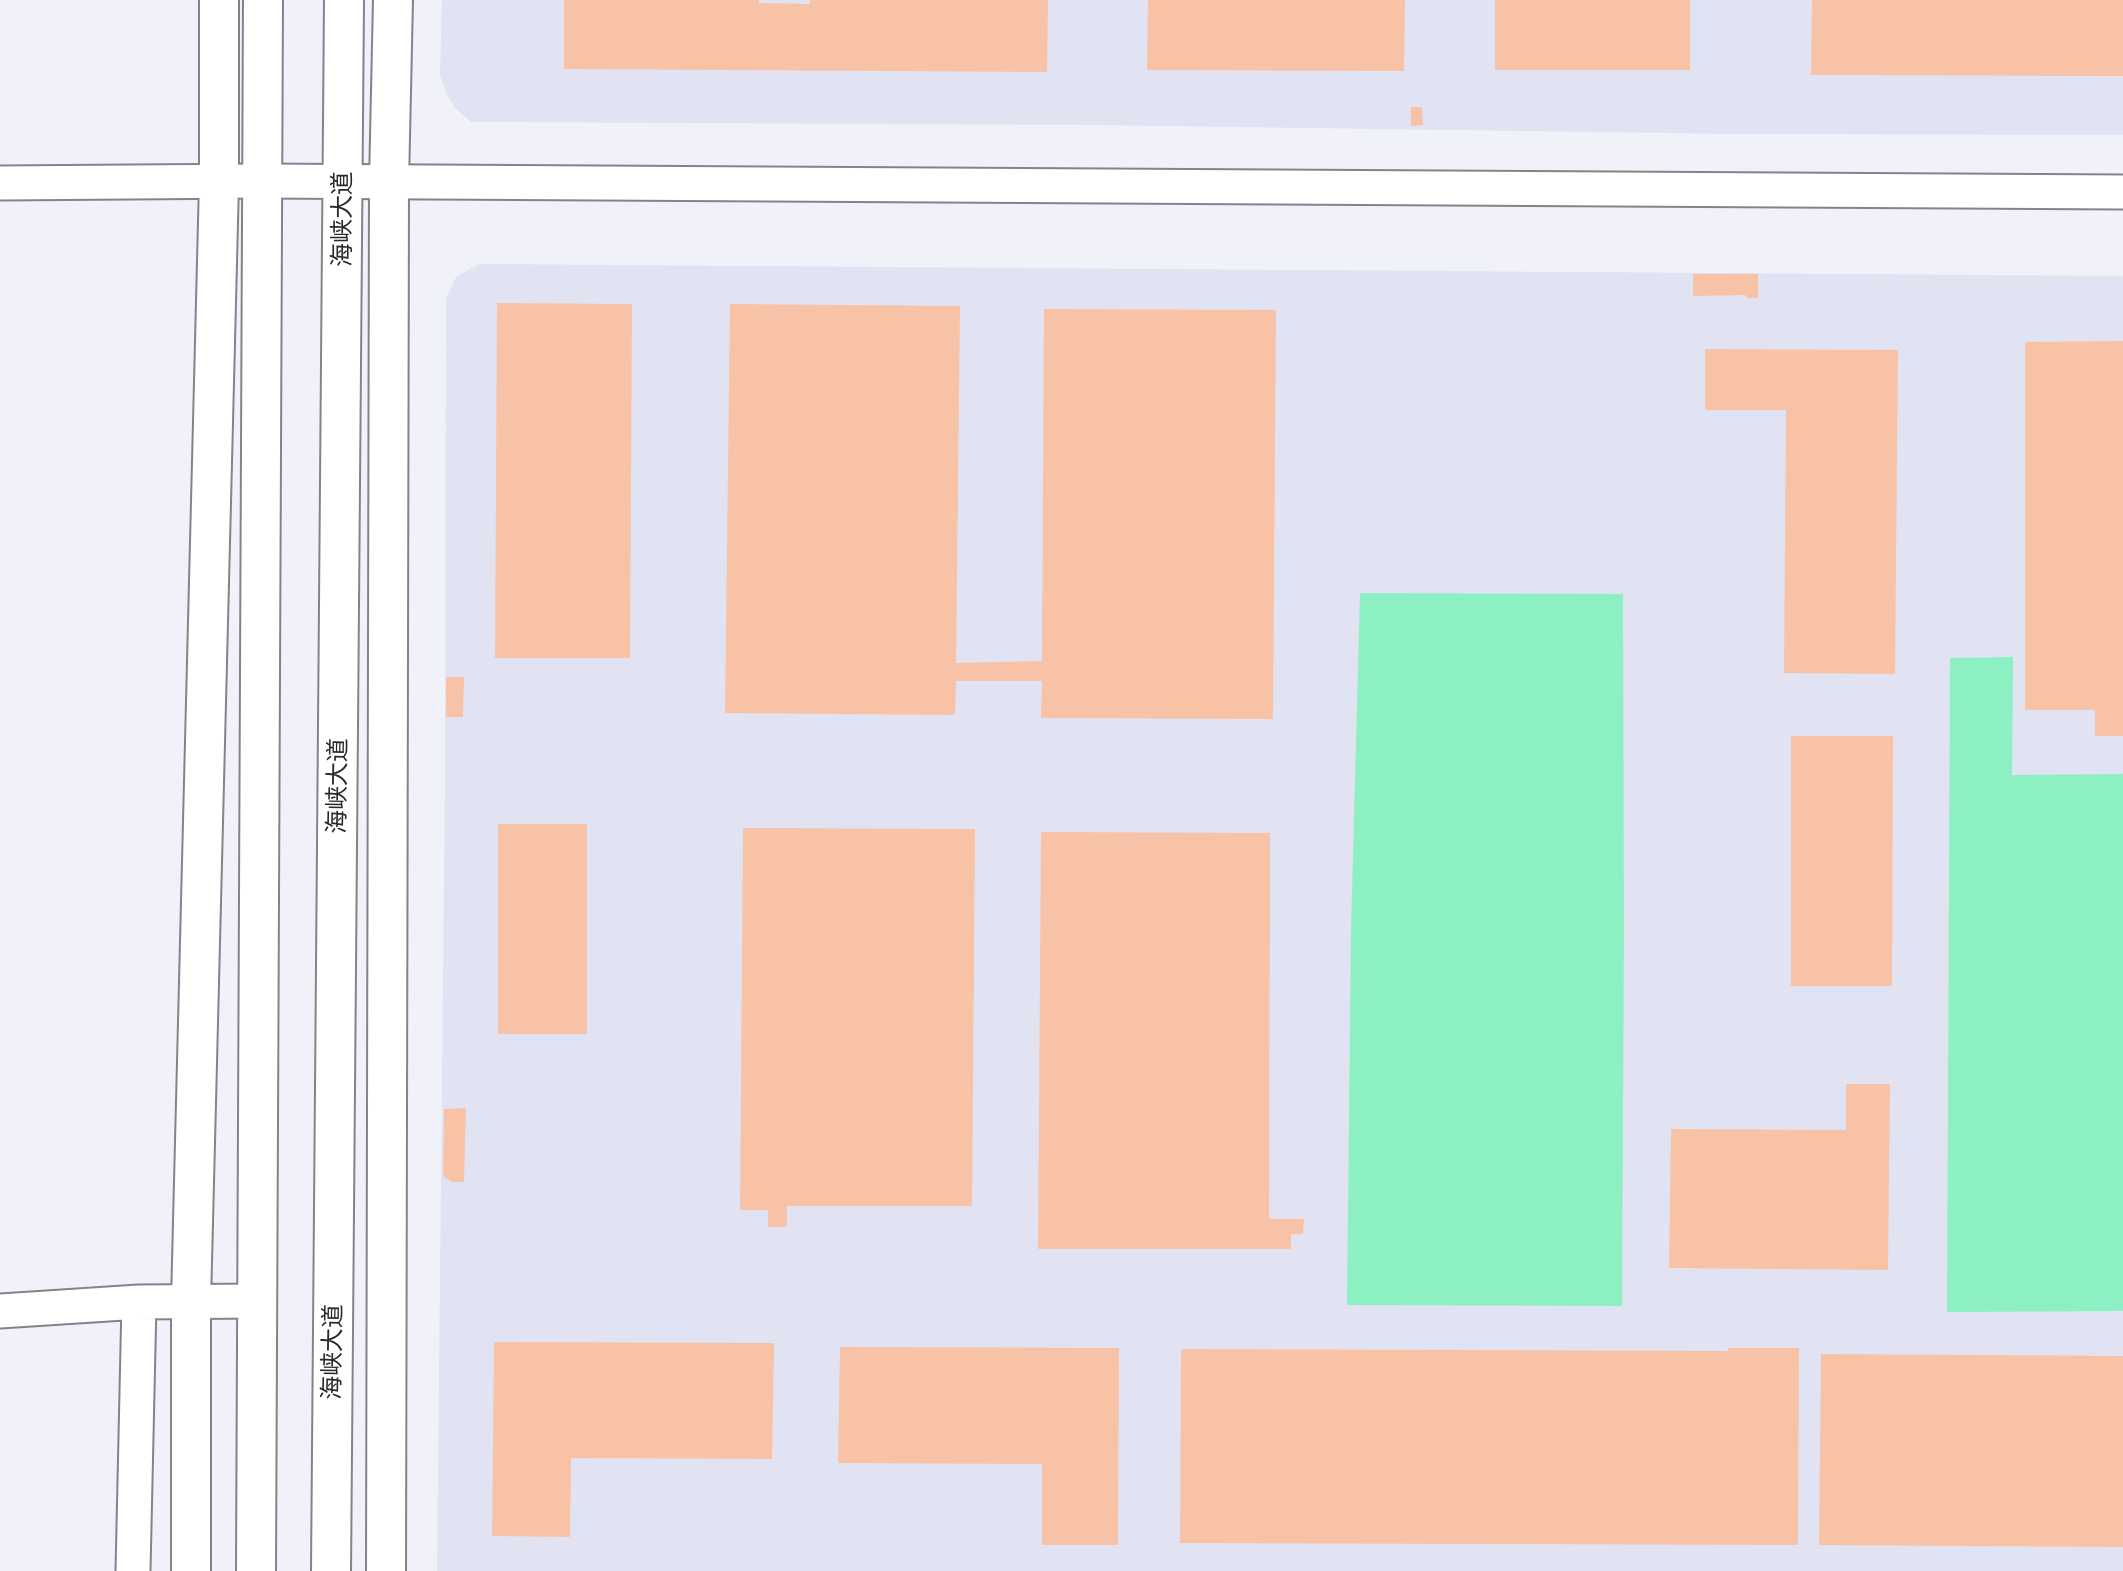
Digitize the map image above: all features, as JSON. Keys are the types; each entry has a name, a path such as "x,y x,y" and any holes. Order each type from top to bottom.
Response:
{"main road":[{"path":"191,1571 191,1302 219,182 219,0"},
{"path":"256,1571 263,0"},
{"name":"海峡大道","path":"331,1571 344,0"},
{"path":"386,1571 389,183 393,0"}],"street":[{"path":"0,183 261,181 2123,192"},
{"path":"0,1311 139,1302 257,1301"},
{"path":"133,1571 139,1302"}],"shaded area":[{"path":"442,0 2123,0 2123,135 471,122 455,108 440,75"},
{"path":"479,264 2123,276 2123,1571 437,1571 445,786 446,298 456,277"}],"green space":[{"path":"1360,593 1623,594 1622,1306 1347,1305 1351,930"},
{"path":"2013,657 2012,775 2123,774 2123,1311 1947,1312 1950,658"}],"building":[{"path":"564,0 759,0 759,3 810,4 810,0 1048,0 1047,72 564,69"},
{"path":"1148,0 1405,0 1404,71 1147,70"},
{"path":"1495,0 1690,0 1690,70 1495,70"},
{"path":"1812,0 2123,0 2123,76 1811,75"},
{"path":"1411,107 1422,107 1423,125 1411,126"},
{"path":"1693,274 1758,274 1758,298 1748,298 1745,295 1693,296"},
{"path":"497,303 632,304 630,658 495,658"},
{"path":"730,304 960,306 956,663 1042,661 1044,309 1276,310 1273,719 1041,718 1042,681 956,681 955,715 725,713"},
{"path":"2123,341 2123,736 2095,736 2095,710 2025,710 2025,342"},
{"path":"1705,349 1898,350 1895,674 1784,673 1786,410 1705,410"},
{"path":"446,677 464,677 463,717 446,717"},
{"path":"1791,736 1893,736 1892,986 1791,986"},
{"path":"498,824 587,824 587,1034 498,1034"},
{"path":"743,828 975,829 972,1206 787,1206 787,1227 768,1227 768,1210 740,1210"},
{"path":"1041,832 1270,833 1269,1219 1304,1219 1303,1234 1291,1234 1291,1249 1038,1249"},
{"path":"1846,1084 1890,1084 1888,1270 1669,1268 1671,1129 1846,1130"},
{"path":"466,1108 464,1182 453,1182 444,1177 443,1173 444,1109"},
{"path":"494,1342 774,1343 772,1459 571,1458 570,1537 492,1536"},
{"path":"840,1347 1119,1348 1118,1545 1042,1545 1042,1464 838,1463"},
{"path":"1728,1348 1799,1348 1798,1545 1180,1543 1181,1349 1728,1351"},
{"path":"1821,1354 2123,1356 2123,1547 1819,1545"}]}
